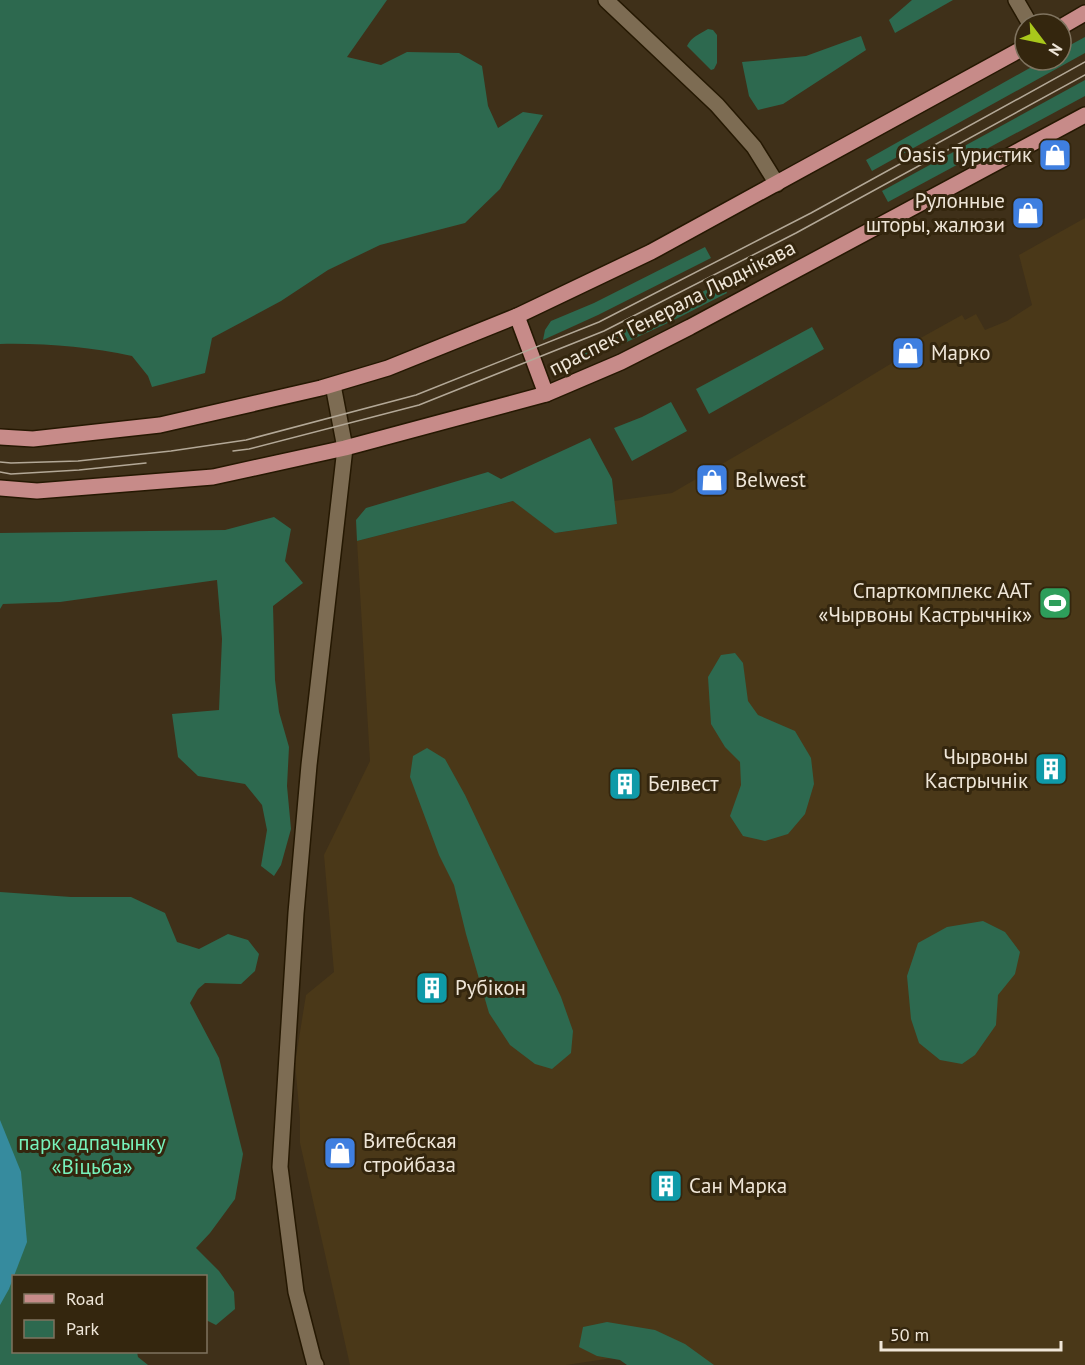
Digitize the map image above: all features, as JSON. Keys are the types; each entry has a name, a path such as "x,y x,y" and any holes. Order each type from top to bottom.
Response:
{"main road":[{"path":"0,437 33,439 160,425 333,385 388,368 517,316 651,252 1013,54"},
{"name":"праспект Генерала Люднікава","path":"0,488 37,491 213,477 345,448 546,394 621,362 690,327 1085,115"},
{"path":"517,316 546,394"}],"street":[{"path":"606,0 717,105 754,147 777,184"},
{"path":"313,1364 296,1292 280,1167 296,913 309,765 345,448 333,385"}],"shaded area":[{"path":"1085,218 1085,1365 697,1365 666,1350 566,1365 350,1365 300,1143 295,1063 306,995 334,972 324,855 370,761 357,541 514,501 555,533 617,524 614,501 672,493 920,346 917,340 962,315 965,320 976,314 985,330 1007,321 1032,305 1019,255"}],"green space":[{"path":"0,0 387,0 347,57 381,65 407,52 459,53 482,66 488,106 498,128 523,112 543,115 500,189 465,223 380,245 328,270 281,301 212,338 205,373 152,387 148,376 132,356 67,346 0,344"},
{"path":"912,0 953,0 895,33 889,20"},
{"path":"708,29 713,30 717,35 717,63 711,70 687,46 693,38"},
{"path":"861,36 866,50 783,104 758,110 749,96 742,62 806,56"},
{"path":"1085,37 1085,53 1073,60 1073,44"},
{"path":"1023,72 1051,72 872,171 866,160"},
{"path":"1085,80 1085,96 888,202 882,191"},
{"path":"705,247 711,258 543,340 545,330 551,321 594,303"},
{"path":"722,282 727,293 672,321 573,367 553,362 638,323"},
{"path":"812,327 824,349 709,414 696,389"},
{"path":"671,402 687,431 632,461 614,428"},
{"path":"590,438 612,479 617,524 555,533 513,501 357,541 356,520 366,508 488,472 501,479"},
{"path":"274,517 291,529 285,561 303,583 273,606 275,680 279,712 289,747 287,786 291,829 281,865 274,876 261,866 267,830 262,805 245,784 198,776 178,757 172,714 219,710 222,639 217,580 60,602 3,604 0,609 0,533 225,530"},
{"path":"735,653 743,663 748,701 758,715 795,731 811,758 814,784 805,814 788,834 765,841 743,836 730,816 741,785 740,762 725,747 711,724 708,677 721,655"},
{"path":"427,748 445,759 465,795 561,997 573,1031 571,1053 552,1069 535,1064 510,1045 489,1013 454,885 439,855 410,777 413,756"},
{"name":"парк адпачынку «Віцьба»","path":"0,892 71,897 131,897 165,913 177,942 199,949 228,934 248,940 259,954 255,971 241,984 205,983 198,989 190,1003 219,1058 243,1154 235,1199 196,1248 219,1271 234,1292 235,1309 216,1325 207,1320 207,1275 12,1275 12,1353 137,1353 138,1357 148,1365 0,1365"},
{"path":"983,921 1005,932 1020,952 1015,974 998,995 996,1025 975,1055 962,1064 940,1060 919,1043 911,1019 907,976 918,943 947,927"},
{"path":"607,1322 655,1330 685,1344 714,1365 627,1365 620,1360 597,1356 579,1347 583,1327"}],"water":[{"path":"0,1120 21,1172 27,1242 14,1275 12,1275 9,1289 0,1305"}],"tram line":[{"path":"0,462 78,461 246,440 416,395 599,322 811,213 1085,62"},
{"path":"233,451 249,449 419,405 604,331 796,233 1085,75"},
{"path":"0,472 11,474 79,470 146,463"}],"place":[{"name":"Oasis Туристик","path":"1055,155"},
{"name":"Рулонные шторы, жалюзи","path":"1028,213"},
{"name":"Марко","path":"908,353"},
{"name":"Belwest","path":"712,480"},
{"name":"Спарткомплекс ААТ «Чырвоны Кастрычнік»","path":"1055,603"},
{"name":"Чырвоны Кастрычнік","path":"1051,769"},
{"name":"Белвест","path":"625,784"},
{"name":"Рубікон","path":"432,988"},
{"name":"Витебская стройбаза","path":"340,1153"},
{"name":"Сан Марка","path":"666,1186"}]}
